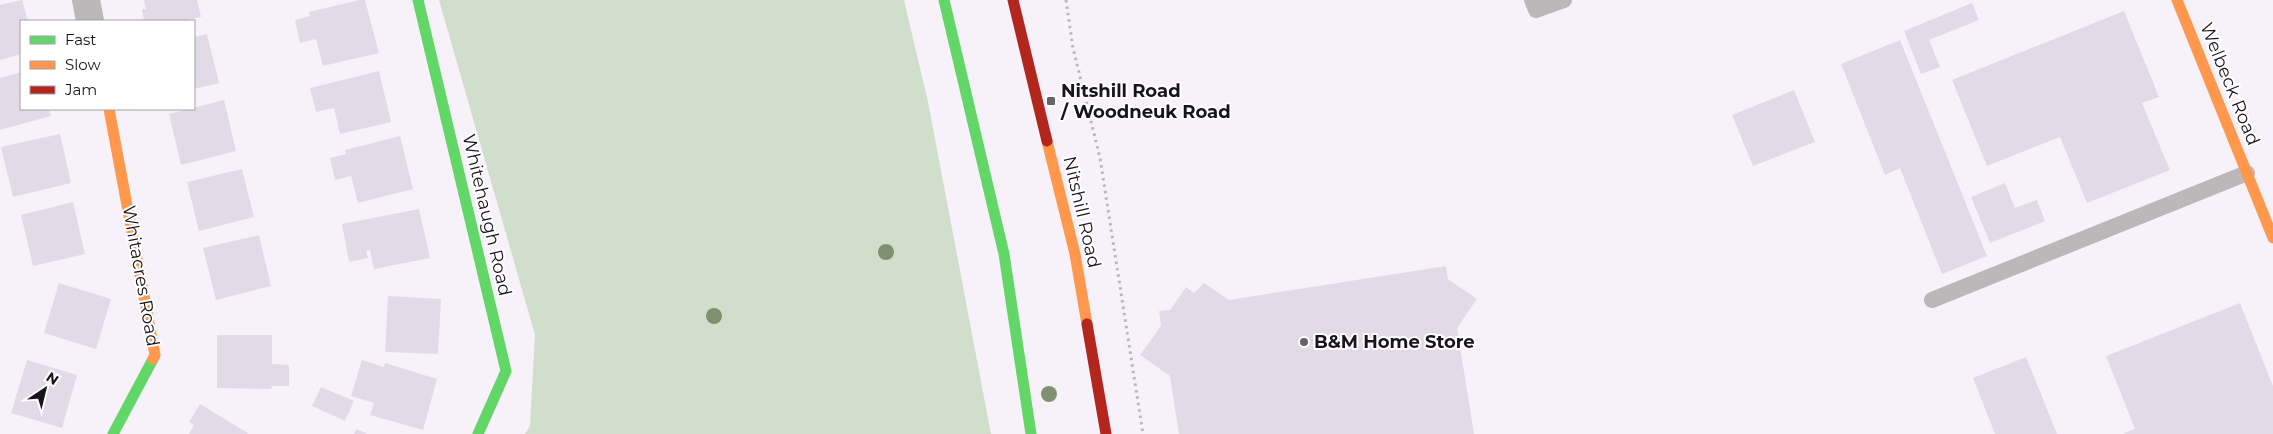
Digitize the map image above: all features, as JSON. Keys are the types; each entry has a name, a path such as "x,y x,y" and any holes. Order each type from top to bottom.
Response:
{"street":[{"path":"86,0 90,20"},
{"name":"Whitehaugh Road","path":"418,0 506,371 478,434"},
{"path":"944,0 1004,254 1031,434"},
{"name":"Nitshill Road","path":"1013,0 1075,254 1106,434"},
{"name":"Welbeck Road","path":"2177,0 2273,238"},
{"name":"Whitacres Road","path":"109,110 156,355 113,434"}],"lane":[{"path":"1532,0 1536,10 1564,0"},
{"path":"1932,300 2247,173"}],"path":[{"path":"1066,0 1074,48 1100,158 1143,434"}],"green space":[{"path":"439,0 904,0 928,102 991,434 525,434 530,426 535,335"}],"building":[{"path":"22,0 28,20 20,20 20,54 0,60 0,5"},
{"path":"144,0 197,0 201,17 188,20 144,20 142,9 146,9"},
{"path":"365,0 379,53 323,66 316,39 300,43 295,20 310,16 309,12"},
{"path":"1972,3 1979,20 1929,40 1940,67 1921,74 1904,31"},
{"path":"2124,11 2159,97 2142,103 2170,170 2087,203 2060,137 1987,166 1952,80"},
{"path":"207,34 219,83 195,89 195,37"},
{"path":"1900,40 1987,256 1942,274 1900,168 1885,175 1841,64"},
{"path":"379,71 391,122 340,134 334,108 316,112 310,88"},
{"path":"20,72 20,110 49,110 51,116 0,130 0,78"},
{"path":"1794,90 1815,142 1753,166 1732,115"},
{"path":"224,100 236,151 181,165 169,114 185,110 195,110 195,107"},
{"path":"60,134 71,183 13,197 1,147"},
{"path":"400,136 413,189 358,203 351,176 335,180 330,158 346,154 345,150"},
{"path":"242,169 254,217 199,231 187,182"},
{"path":"2005,183 2015,208 2037,200 2045,221 1990,243 1971,197"},
{"path":"73,202 85,254 33,266 21,215"},
{"path":"419,209 430,258 374,269 370,250 366,251 368,258 349,262 342,224"},
{"path":"259,235 271,286 216,300 203,248"},
{"name":"B&M Home Store","path":"1446,266 1448,279 1477,299 1457,328 1474,434 1179,434 1170,376 1140,355 1161,326 1159,311 1170,310 1186,287 1194,293 1204,283 1229,300"},
{"path":"59,283 111,299 96,349 44,333"},
{"path":"388,296 441,299 438,354 385,352"},
{"path":"2240,303 2273,386 2273,434 2122,434 2135,429 2106,356"},
{"path":"217,335 272,335 272,364 289,365 289,386 271,386 272,389 217,388"},
{"path":"2026,357 2057,434 1995,434 1973,378"},
{"path":"27,360 77,375 62,428 11,413"},
{"path":"362,360 384,367 385,363 437,379 423,430 370,415 374,403 351,396"},
{"path":"321,387 354,401 345,421 312,406"},
{"path":"200,404 248,433 189,434 194,425 189,422"},
{"path":"356,429 368,434 354,434"}],"traffic: fast":[{"path":"418,0 506,371 478,434"},
{"path":"944,0 1004,254 1031,434"},
{"path":"113,434 153,359"}],"traffic: slow":[{"path":"2177,0 2273,238"},
{"path":"109,110 155,355 153,359"},
{"path":"1047,141 1075,254 1087,324"}],"traffic: jam":[{"path":"1013,0 1047,141"},
{"path":"1087,324 1106,434"}],"place":[{"name":"Nitshill Road / Woodneuk Road","path":"1051,101"},
{"name":"B&M Home Store","path":"1304,342"}]}
